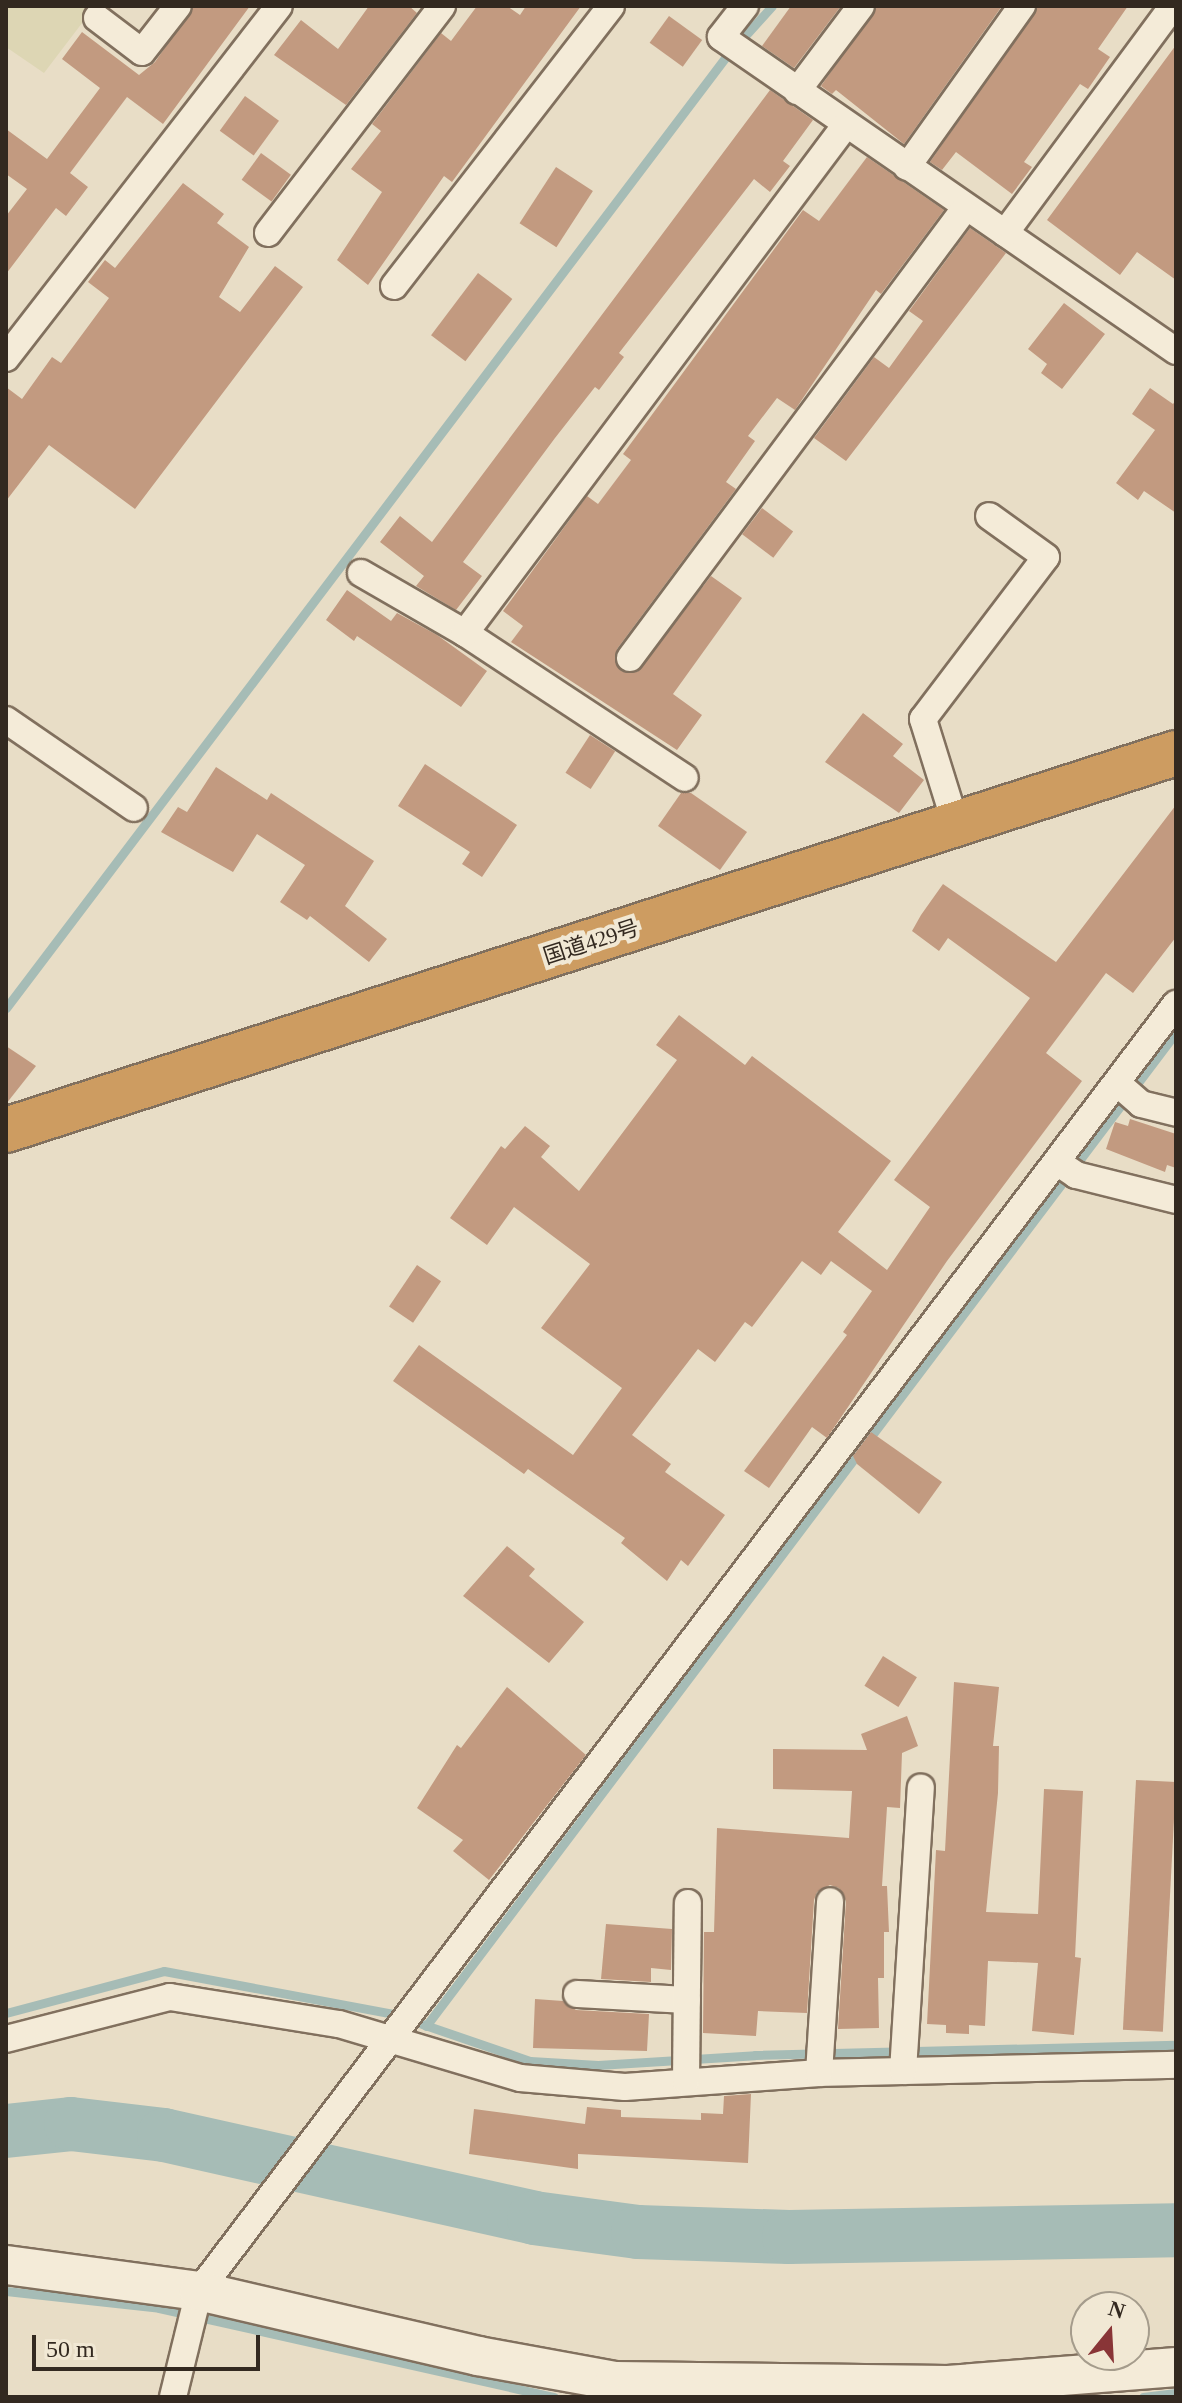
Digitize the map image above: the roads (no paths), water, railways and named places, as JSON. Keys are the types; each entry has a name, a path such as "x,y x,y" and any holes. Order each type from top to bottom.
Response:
{"highway":[{"name":"国道429号","path":"6,1130 1176,753"}],"street":[{"path":"97,18 142,52 178,6"},
{"path":"6,358 279,6"},
{"path":"268,233 442,6"},
{"path":"394,286 611,6"},
{"path":"745,6 721,37 845,126 1176,351"},
{"path":"797,91 861,6"},
{"path":"907,167 1022,6"},
{"path":"1005,233 1173,6"},
{"path":"465,633 845,126"},
{"path":"630,658 966,207"},
{"path":"956,825 923,719 1046,557 989,516"},
{"path":"361,573 465,633 685,778"},
{"path":"6,720 134,808"},
{"path":"173,2397 196,2307 280,2186 1066,1169 1124,1090 1176,1004"},
{"path":"1124,1090 1176,1113"},
{"path":"1066,1169 1176,1200"},
{"path":"904,2057 921,1788"},
{"path":"820,2060 830,1901"},
{"path":"686,2067 688,1903"},
{"path":"577,1994 687,2000"},
{"path":"6,2039 170,1997 339,2024 404,2025 520,2078 625,2087 686,2067 820,2060 904,2057 1176,2065"},
{"path":"6,2265 196,2307 615,2381 702,2390 948,2385 1176,2367"}],"waterway":[{"path":"6,1008 725,58 772,6"},
{"path":"426,2026 1176,1032"},
{"path":"6,2013 164,1971 404,2016"},
{"path":"422,2024 530,2061 598,2065 755,2055 1176,2045"},
{"path":"6,2131 71,2124 164,2135 534,2218 638,2232 789,2237 1176,2230"},
{"path":"6,2291 159,2308 554,2397"},
{"path":"1143,2397 1176,2393"}]}
